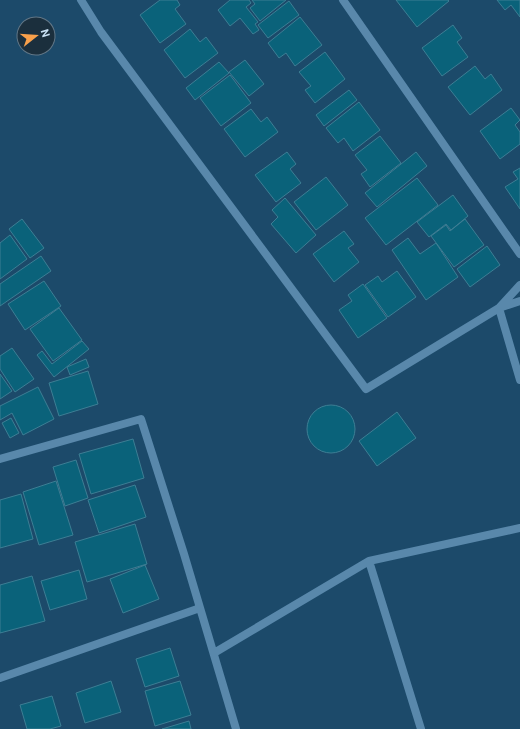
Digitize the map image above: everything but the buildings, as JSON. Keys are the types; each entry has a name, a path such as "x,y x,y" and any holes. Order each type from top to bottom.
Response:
{"street":[{"path":"81,0 101,32 366,389 499,308 520,301"},
{"path":"343,0 520,254"},
{"path":"499,308 520,285"},
{"path":"499,308 520,380"},
{"path":"0,459 141,419 214,653 236,729"},
{"path":"214,653 369,561 520,528"},
{"path":"369,561 421,729"},
{"path":"0,678 200,608"}]}
